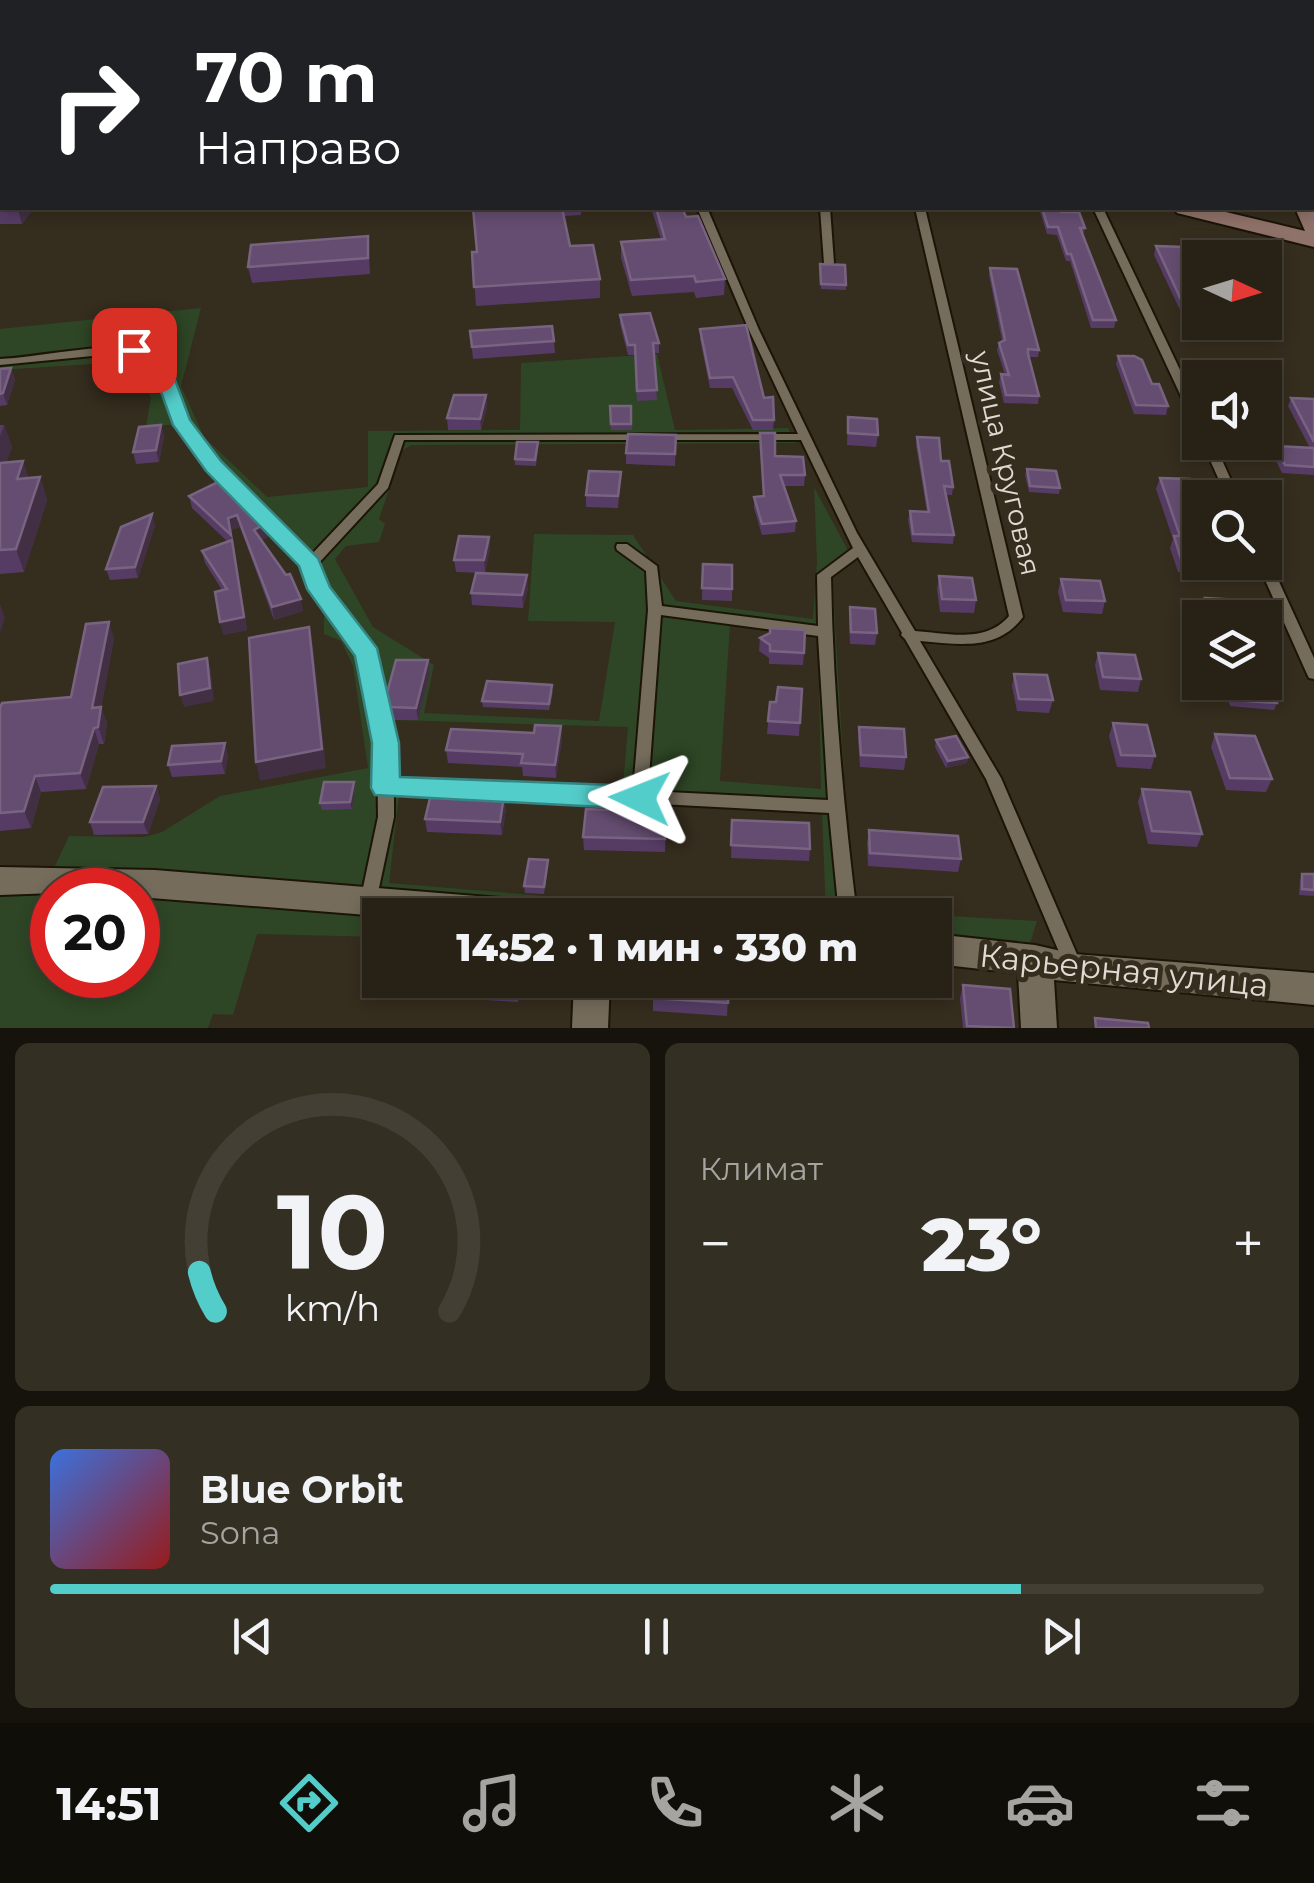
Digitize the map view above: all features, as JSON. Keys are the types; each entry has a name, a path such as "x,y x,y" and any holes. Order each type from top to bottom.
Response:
{"street":[{"path":"1192,210 1314,240"},
{"path":"0,881 155,884 362,901"},
{"name":"Карьерная улица","path":"952,951 1035,960 1074,969 1314,989"},
{"path":"1035,960 1039,1028"},
{"path":"590,1028 591,998"}],"lane":[{"path":"704,210 804,437 860,550 992,778 1074,969"},
{"path":"824,210 829,262"},
{"name":"улица Круговая","path":"908,634 983,638 1002,634 1016,617 920,210"},
{"path":"1099,210 1182,386"},
{"path":"0,362 149,352 161,365 180,420 214,466 310,564 319,589 368,654 385,743 386,817 369,898"},
{"path":"310,564 384,485 400,437 804,437"},
{"path":"622,548 652,569 655,610 640,798"},
{"path":"846,898 836,808 824,575 860,550"},
{"path":"1271,580 1314,674"},
{"path":"655,610 824,632"},
{"path":"386,788 836,808"}],"green space":[{"path":"201,308 181,386 204,437 267,497 368,487 368,431 520,430 521,363 657,354 675,430 788,428 796,443 411,445 402,451 379,519 385,524 379,542 346,546 335,559 373,627 434,665 424,713 599,721 615,622 528,621 534,534 633,535 676,601 813,619 817,562 814,487 853,560 832,572 851,898 825,898 822,812 400,786 389,883 569,898 362,898 362,937 257,934 233,1015 213,1014 208,1028 0,1028 0,865 54,868 69,836 144,837 162,832 220,796 368,768 353,666 341,641 324,634 324,610 268,517 171,425 146,426 151,398 138,361 0,370 0,329","holes":["730,624 786,629 818,637 821,789 720,781","394,720 628,727 623,785 392,776"]},
{"path":"952,916 1037,921 1021,972 952,967"}],"building":[{"path":"473,210 562,210 570,246 593,245 600,279 474,287 472,252 477,252"},
{"path":"657,210 683,210 686,217 698,216 725,279 696,282 694,276 631,280 621,242 665,239"},
{"path":"1043,210 1079,212 1085,228 1080,228 1116,320 1093,320 1058,227 1048,227"},
{"path":"368,236 368,258 248,267 251,245"},
{"path":"1156,246 1182,247 1182,302"},
{"path":"820,264 845,265 846,285 821,284"},
{"path":"990,268 1017,269 1039,350 1028,349 1039,396 1006,395 1001,374 1009,375 999,343 1005,340"},
{"path":"650,313 659,343 653,343 657,390 637,391 635,345 628,345 620,315"},
{"path":"746,325 764,398 773,397 774,420 753,420 733,377 710,378 700,329"},
{"path":"552,326 554,341 472,347 470,331"},
{"path":"1118,356 1142,360 1152,384 1159,384 1168,406 1136,405"},
{"path":"132,358 127,378 106,380 112,360"},
{"path":"11,368 3,393 0,394 0,369"},
{"path":"454,395 486,395 480,419 447,418"},
{"path":"1291,398 1314,399 1314,442"},
{"path":"610,406 631,406 631,424 611,424"},
{"path":"848,417 877,419 878,435 848,433"},
{"path":"161,425 156,450 133,452 139,427"},
{"path":"760,433 775,433 775,456 803,457 805,475 780,475 796,521 762,524 754,497 764,496"},
{"path":"628,434 676,435 675,454 626,453"},
{"path":"917,437 939,438 941,461 949,461 953,487 944,486 954,535 913,534 910,511 929,512"},
{"path":"517,442 538,442 535,460 515,459"},
{"path":"1282,446 1314,448 1314,467 1285,465"},
{"path":"23,461 17,479 40,477 16,549 0,550 0,463"},
{"path":"1027,469 1056,471 1060,488 1030,486"},
{"path":"589,471 621,472 618,496 586,495"},
{"path":"1160,478 1190,480 1182,480 1182,559 1174,536 1180,536"},
{"path":"218,482 265,524 254,530 286,575 290,574 301,599 272,607 237,515 228,518 231,535 189,496"},
{"path":"152,514 135,567 106,569 121,527"},
{"path":"459,536 489,537 484,560 454,560"},
{"path":"232,540 244,617 220,622 215,592 227,589 202,551"},
{"path":"703,564 732,565 732,589 702,588"},
{"path":"476,573 527,575 522,595 471,593"},
{"path":"939,576 972,578 976,600 942,599"},
{"path":"1061,579 1100,581 1105,601 1066,600"},
{"path":"850,607 875,609 877,633 851,632"},
{"path":"109,622 92,708 101,707 98,727 94,728 80,773 35,776 24,811 0,813 2,703 71,697 86,624"},
{"path":"309,627 322,749 256,762 249,638"},
{"path":"770,628 805,630 804,653 770,651 770,645 760,638 770,633"},
{"path":"1098,653 1135,655 1141,679 1103,677"},
{"path":"207,658 210,688 180,695 178,664"},
{"path":"396,660 428,660 416,708 390,707 387,693"},
{"path":"1014,674 1047,675 1053,700 1019,699"},
{"path":"487,681 552,685 549,704 482,701"},
{"path":"778,687 802,689 800,723 768,721 770,702 776,702"},
{"path":"1232,700 1276,700 1277,703"},
{"path":"1113,723 1147,725 1155,756 1121,755"},
{"path":"535,725 561,726 555,765 521,763 523,754 446,750 451,729 534,733"},
{"path":"859,727 904,729 906,757 861,755"},
{"path":"1215,734 1255,736 1272,779 1230,778"},
{"path":"956,736 968,757 948,761 936,740"},
{"path":"225,743 221,761 168,765 172,746"},
{"path":"324,782 354,782 350,802 320,803"},
{"path":"156,786 143,822 90,822 103,787"},
{"path":"1142,789 1190,792 1202,834 1152,831"},
{"path":"431,794 504,796 500,822 425,819"},
{"path":"586,809 666,812 665,839 583,837"},
{"path":"732,820 809,823 810,849 731,845"},
{"path":"869,830 958,836 961,859 870,853"},
{"path":"529,859 548,860 544,887 524,886"},
{"path":"1302,874 1314,874 1314,890 1302,889"},
{"path":"963,985 1010,989 1014,1028 967,1026"},
{"path":"653,998 728,998 728,1003"},
{"path":"1095,1018 1148,1023 1149,1028 1096,1028"}],"route":[{"path":"134,350 149,352 161,365 180,420 214,466 310,564 319,589 368,654 385,743 386,788 640,798"}]}
